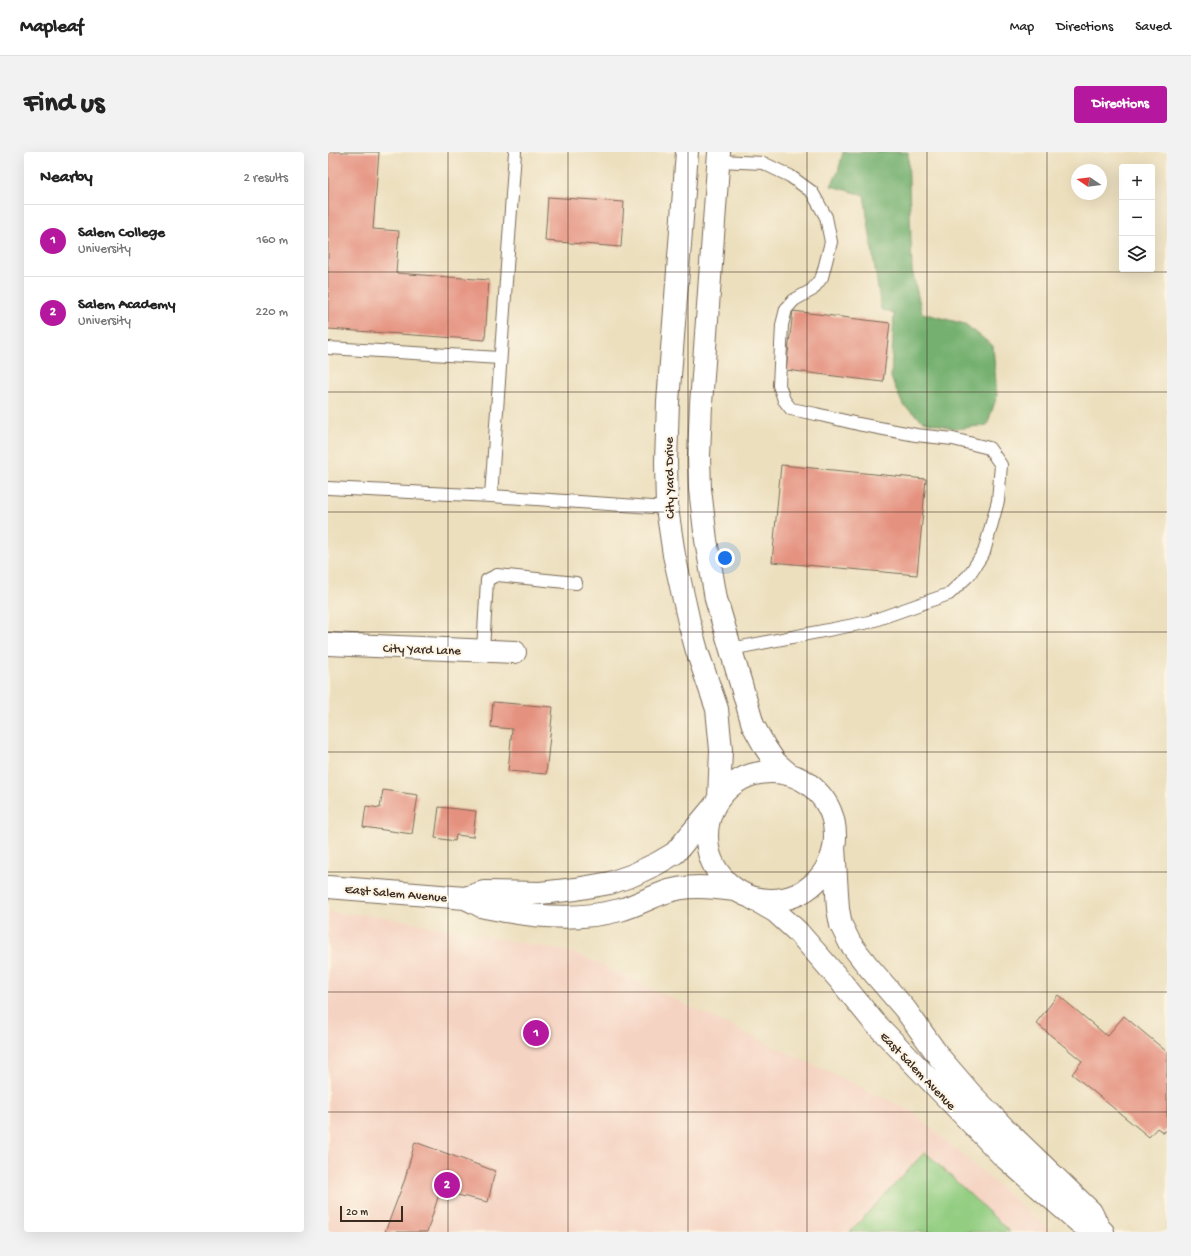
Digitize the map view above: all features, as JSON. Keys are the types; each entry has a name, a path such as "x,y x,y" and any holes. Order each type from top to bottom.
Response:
{"main road":[{"name":"City Yard Drive","path":"687,152 668,402 666,462 667,508 674,555 689,622 697,651 717,709 722,750 717,801"},
{"path":"719,156 701,404 700,456 700,489 706,540 716,599 753,725 775,762 790,775 807,783 820,795 830,811 835,828 834,847 829,864 819,880 804,891 788,898 770,901 743,894 721,877 711,861 707,842 708,823 717,801 729,788 747,777 769,772 790,775"},
{"name":"City Yard Lane","path":"328,644 515,652"},
{"name":"East Salem Avenue","path":"465,898 484,892 540,893 610,883 658,864 675,853 717,801"},
{"name":"East Salem Avenue","path":"834,847 838,909 841,925 850,943 905,1009 940,1058 971,1094 1091,1212 1101,1230"},
{"name":"East Salem Avenue","path":"328,887 465,898 483,906 519,913 558,917 580,917 603,914 623,909 677,888 706,886 743,894 776,912 798,932 838,978 872,1021 1004,1157 1080,1223 1101,1230"}],"lane":[{"path":"490,496 515,152"},
{"path":"719,156 763,163 790,176 812,192 826,217 831,242 822,277 812,290 794,300 786,309 782,325 779,385 784,400 790,409 916,435 953,438 989,448 1001,465 998,501 984,552 969,575 949,594 869,622 731,649"},
{"path":"328,348 500,358"},
{"path":"328,488 490,496 667,508"},
{"path":"483,650 487,580 497,575 576,583"}],"shaded area":[{"path":"328,912 379,916 576,953 913,1112 1052,1232 328,1232"}],"green space":[{"path":"843,152 908,152 912,270 922,313 965,324 993,346 997,396 987,425 956,429 923,421 903,405 891,378 894,314 881,309 864,195 831,186 838,172"},
{"path":"925,1152 1010,1232 850,1232"}],"building":[{"path":"328,152 379,152 373,229 399,231 396,273 489,280 485,340 328,329"},
{"path":"548,197 624,202 621,247 545,241"},
{"path":"793,311 890,323 883,382 786,370"},
{"path":"781,465 926,479 917,575 772,562"},
{"path":"493,702 553,707 546,774 508,771 512,729 491,727"},
{"path":"383,790 418,795 412,834 363,827 366,806 380,808"},
{"path":"439,807 476,811 473,837 456,835 455,841 435,838"},
{"path":"1058,995 1107,1036 1124,1016 1167,1052 1167,1129 1164,1133 1157,1128 1149,1137 1072,1074 1082,1061 1036,1023"},
{"path":"415,1142 495,1171 488,1202 440,1191 427,1232 385,1232 405,1179"}],"place":[{"name":"Salem College","path":"536,1033"},
{"name":"Salem Academy","path":"447,1185"}]}
